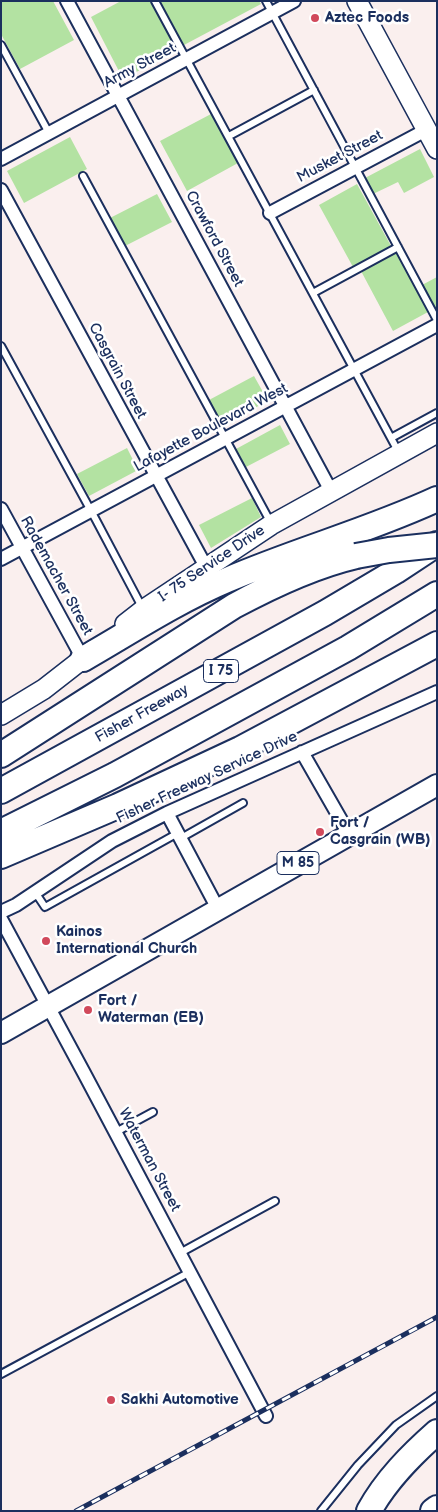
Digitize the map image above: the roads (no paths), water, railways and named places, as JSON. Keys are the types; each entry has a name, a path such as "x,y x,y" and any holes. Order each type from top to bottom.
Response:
{"highway":[{"path":"83,659 194,595 217,584 267,564 386,522 437,500"},
{"path":"1,755 234,606 256,594 301,573 356,556 388,550 437,545"},
{"name":"Fisher Freeway","path":"1,791 326,613 437,545"},
{"name":"I 75","path":"1,832 115,774 348,648 437,594"},
{"path":"1,856 118,806 240,749 437,644"},
{"path":"369,1511 383,1489 404,1464 437,1432"},
{"path":"433,1511 437,1508"}],"main road":[{"path":"357,1 437,149"},
{"name":"I- 75 Service Drive","path":"1,715 44,689 143,610 271,524 332,491 395,445 437,434"},
{"name":"M 85","path":"1,1033 437,784"}],"street":[{"name":"Crawford Street","path":"68,1 332,491"},
{"name":"Army Street","path":"1,159 294,1"},
{"name":"Musket Street","path":"270,213 426,130"},
{"name":"Casgrain Street","path":"1,190 206,567"},
{"name":"Lafayette Boulevard West","path":"1,559 436,326"},
{"name":"Rademacher Street","path":"1,509 83,659"},
{"name":"Fisher Freeway Service Drive","path":"1,912 16,905 112,841 167,813 437,692"},
{"path":"302,752 349,834"},
{"path":"167,813 218,909"},
{"name":"Waterman Street","path":"1,920 116,1132 266,1416"}],"lane":[{"path":"155,1 395,445 437,413"},
{"path":"266,1 398,246 436,326"},
{"path":"1,45 49,133"},
{"path":"229,136 314,90"},
{"path":"83,176 271,524"},
{"path":"312,293 398,246"},
{"path":"1,346 143,610"},
{"path":"35,892 45,907 243,803"},
{"path":"116,1132 153,1112"},
{"path":"180,1254 275,1201"},
{"path":"1,1374 190,1272"},
{"path":"322,1511 358,1465 396,1425 437,1396"}],"railway":[{"path":"76,1511 437,1317"}],"place":[{"name":"Aztec Foods","path":"315,18"},
{"name":"Fort / Casgrain (WB)","path":"320,832"},
{"name":"Kainos International Church","path":"46,941"},
{"name":"Fort / Waterman (EB)","path":"88,1010"},
{"name":"Sakhi Automotive","path":"111,1400"}]}
